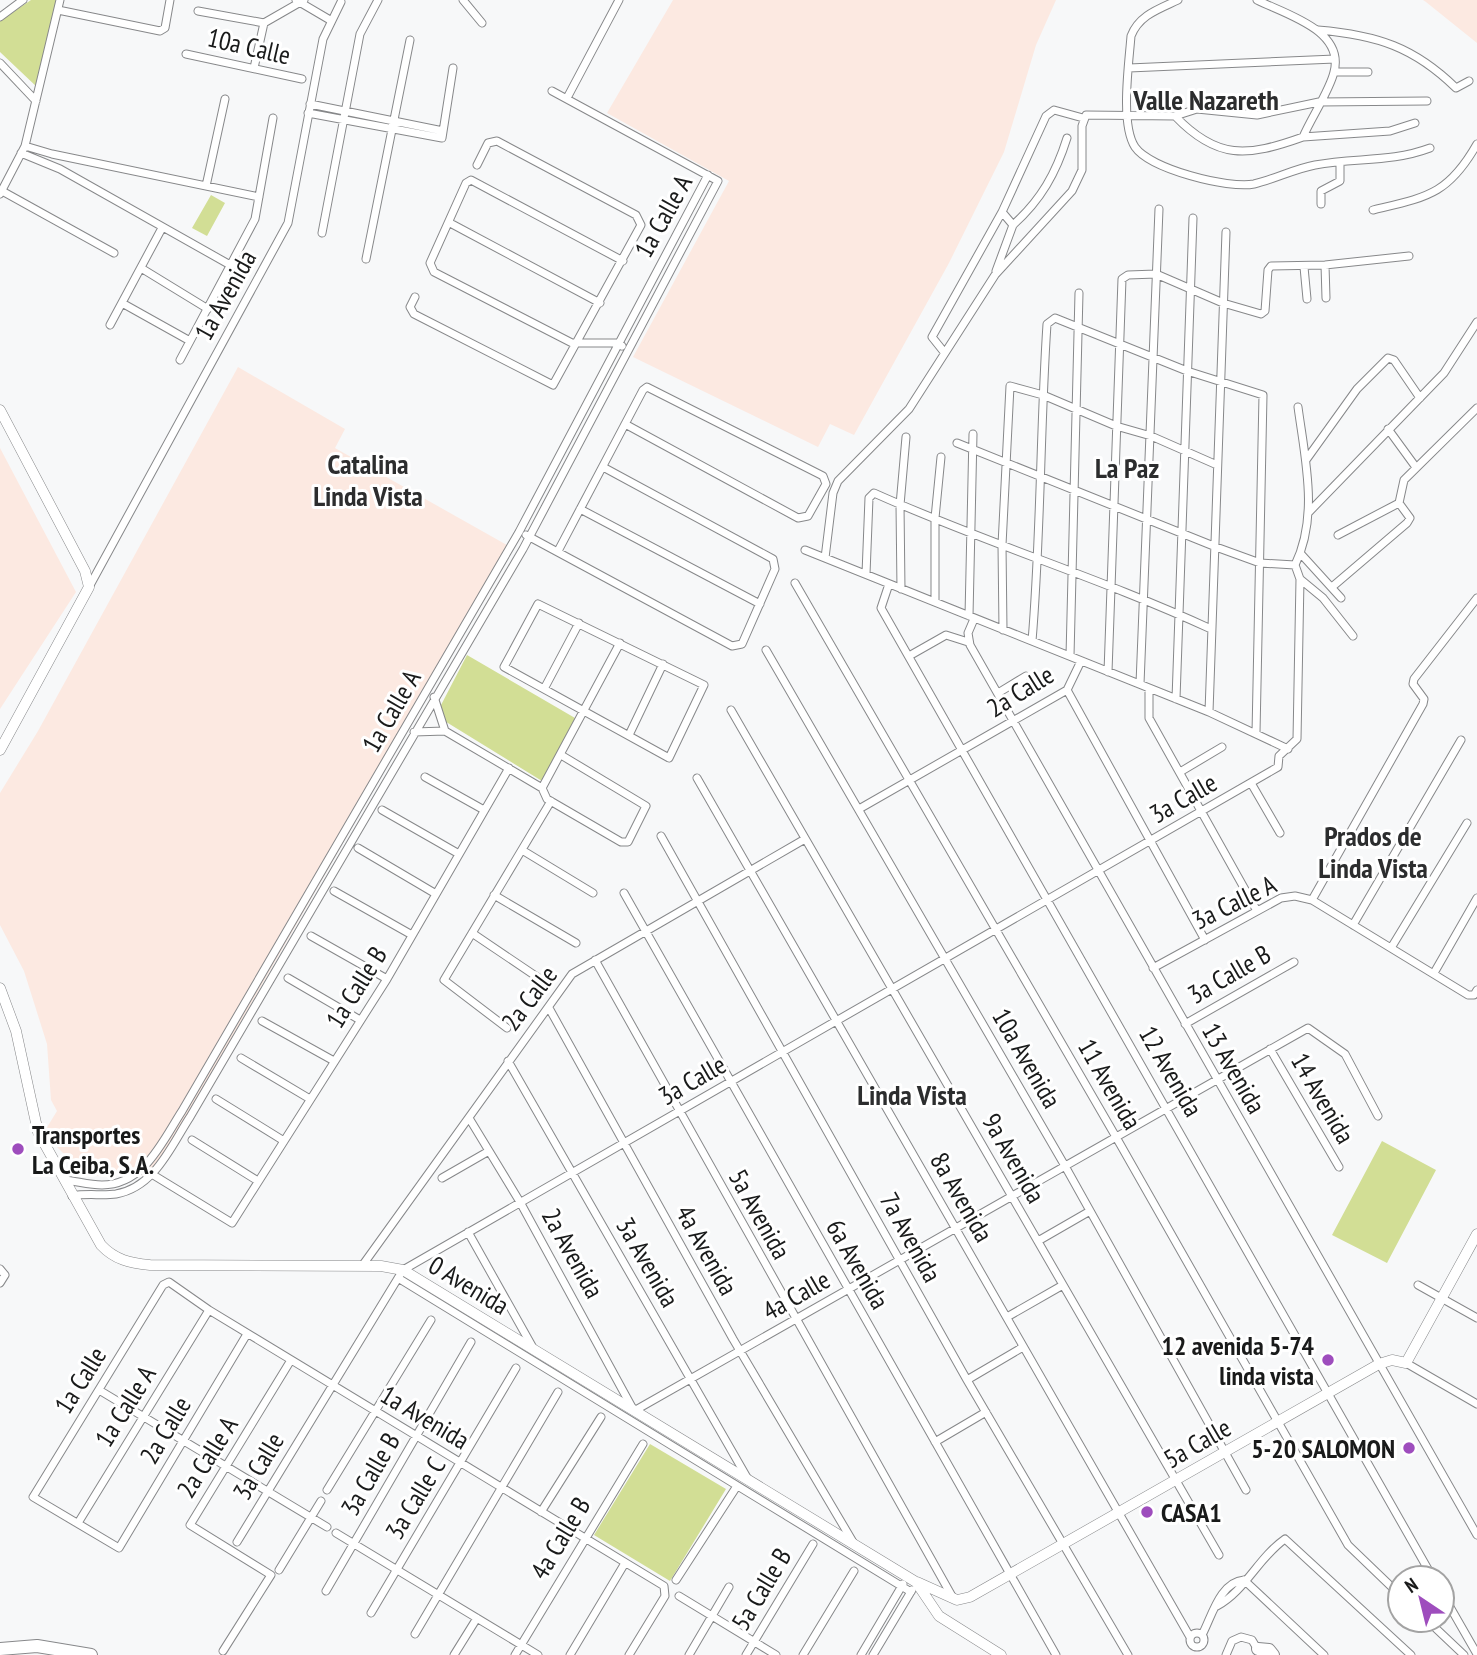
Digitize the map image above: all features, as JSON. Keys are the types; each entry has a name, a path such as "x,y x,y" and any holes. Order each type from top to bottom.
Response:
{"highway":[{"path":"0,1649 37,1646 91,1655"},
{"path":"1258,1652 1269,1650 1273,1655"},
{"path":"17,1655 49,1655"}],"street":[{"path":"0,17 23,0"},
{"path":"60,0 23,149 1,192 114,253"},
{"path":"58,10 162,31 170,0"},
{"path":"322,233 360,34 378,0"},
{"path":"463,0 482,23"},
{"path":"567,99 618,0"},
{"path":"1178,0 1146,15 1135,24 1129,68 1128,116 1133,142 1143,154 1209,180 1253,184 1316,165 1390,160 1430,148"},
{"path":"1257,0 1318,30 1369,35 1411,52 1440,70 1456,88 1469,81"},
{"path":"198,11 266,22 301,1 330,20"},
{"name":"1a Avenida","path":"0,750 288,223 323,39 341,2"},
{"path":"254,68 266,22"},
{"path":"1303,136 1334,72 1332,46 1318,30"},
{"path":"366,259 410,40"},
{"name":"10a Calle","path":"187,54 302,79"},
{"path":"1129,68 1335,59"},
{"path":"0,63 36,101"},
{"path":"309,113 344,116 442,135 453,68"},
{"path":"1334,72 1368,72"},
{"path":"552,90 708,175"},
{"path":"206,186 225,99"},
{"path":"944,352 932,337 1002,212 1049,112 1054,110 1083,118 1091,114 1175,116 1197,109 1257,115 1319,102 1427,101"},
{"path":"310,104 344,116"},
{"path":"1175,116 1194,136 1210,146 1237,153 1279,145 1303,136 1390,131 1415,123"},
{"path":"180,360 255,219 273,118"},
{"path":"825,558 833,493 838,481 909,409 995,275 1079,181 1083,118"},
{"path":"995,275 1013,225 1032,208 1056,172 1067,138"},
{"path":"415,297 410,307 414,314 550,385 557,382 641,225 636,215 497,141 488,144 477,165"},
{"path":"1373,210 1421,199 1450,184 1477,144"},
{"path":"23,149 258,197"},
{"path":"23,149 232,266"},
{"path":"1321,204 1321,191 1340,181 1340,162"},
{"name":"1a Calle A","path":"72,1196 123,1192 153,1175 190,1117 528,536 718,181 708,175 519,532 182,1111 144,1169"},
{"path":"622,261 473,180 466,183 430,262 434,272 572,343 619,343 629,348"},
{"path":"1140,684 1159,209"},
{"path":"1002,212 1013,225"},
{"path":"1176,699 1193,218"},
{"path":"450,223 600,303"},
{"path":"110,325 162,228"},
{"path":"1209,712 1226,232"},
{"path":"1108,672 1117,343 1122,279 1128,275 1156,274 1223,303 1264,313 1268,268 1409,256"},
{"path":"1325,265 1326,298"},
{"path":"1304,267 1307,299"},
{"path":"141,268 208,309"},
{"path":"1070,656 1079,293"},
{"path":"122,303 190,341"},
{"path":"1032,641 1039,561 1042,395 1048,324 1055,318 1187,371 1263,395 1265,402 1256,733"},
{"path":"1309,512 1454,362 1477,322"},
{"path":"627,328 637,333"},
{"path":"1306,461 1357,388 1388,358 1394,360 1420,398"},
{"path":"1003,629 1002,545 1010,386 1042,395 1116,426 1151,436 1217,465"},
{"path":"558,551 643,390 652,387 823,476 827,484 808,516 798,519 625,425"},
{"path":"804,550 1209,712 1288,749 1297,739 1300,579 1295,565 1301,554 1309,512 1306,461 1298,407"},
{"path":"1332,587 1407,523 1410,519 1399,503 1404,480 1477,408"},
{"path":"0,410 85,570 89,587"},
{"path":"1388,429 1401,442 1415,467"},
{"path":"909,656 946,635 968,642 972,617 969,531 973,434"},
{"path":"901,589 900,505 906,437"},
{"path":"957,443 1260,563 1295,565"},
{"path":"935,602 935,518 941,457"},
{"path":"519,532 732,646 742,644 775,569 771,557 603,467"},
{"path":"866,574 870,495 874,493 1039,561 1143,597 1211,629"},
{"path":"1338,535 1399,503"},
{"path":"580,509 760,604"},
{"path":"1301,554 1341,598"},
{"path":"1300,579 1323,598 1353,636"},
{"name":"11 Avenida","path":"795,583 911,779 1275,1423 1348,1545 1386,1582"},
{"name":"12 Avenida","path":"889,584 881,608 1168,1108 1425,1564"},
{"path":"482,596 490,601"},
{"path":"1312,900 1423,705 1424,699 1413,684 1414,678 1477,598"},
{"path":"538,604 620,643 704,685 669,758 508,671 505,663 538,604"},
{"path":"544,689 579,623"},
{"name":"13 Avenida","path":"968,642 1015,720 1098,872 1477,1535"},
{"path":"542,788 620,643"},
{"name":"10a Avenida","path":"766,650 1065,1166 1246,1490"},
{"name":"2a Calle","path":"859,809 1068,690 1081,661"},
{"path":"629,735 663,664"},
{"path":"998,693 1026,676"},
{"path":"1068,690 1205,940"},
{"path":"1149,690 1149,718 1256,911"},
{"path":"434,697 445,731"},
{"name":"9a Avenida","path":"731,710 1219,1555"},
{"path":"414,732 445,731 542,788 551,801 621,842 632,838 645,812 646,806 642,801 561,755"},
{"path":"1353,925 1461,740"},
{"path":"1180,772 1222,747"},
{"name":"3a Calle","path":"237,1542 400,1274 520,1202 1202,812 1278,767 1279,756 1288,749"},
{"name":"1a Calle B","path":"153,1175 232,1223 387,979 509,768"},
{"path":"425,777 484,810"},
{"name":"8a Avenida","path":"697,778 1191,1637"},
{"path":"1251,783 1280,833"},
{"path":"508,1028 444,980 551,801"},
{"path":"382,810 459,854"},
{"path":"1391,948 1467,823"},
{"name":"7a Avenida","path":"661,836 967,1380 1128,1655"},
{"name":"2a Calle","path":"362,1266 572,974 806,839"},
{"path":"358,848 436,894"},
{"path":"522,850 593,893"},
{"path":"334,891 412,935"},
{"name":"6a Avenida","path":"624,894 1056,1655"},
{"path":"494,895 576,943"},
{"name":"3a Calle A","path":"1153,968 1281,898 1295,896 1312,900 1471,996 1477,990"},
{"path":"1434,973 1477,898"},
{"path":"472,933 546,983"},
{"path":"311,936 387,979"},
{"name":"5a Avenida","path":"595,960 953,1598"},
{"name":"3a Calle B","path":"1185,1024 1294,962"},
{"path":"288,978 360,1020"},
{"name":"0 Avenida","path":"0,988 16,1031 32,1114 63,1180 101,1245 111,1255 127,1262 362,1266 400,1274 532,1347 855,1546 908,1582 939,1616 1001,1655"},
{"name":"4a Avenida","path":"549,1008 741,1351 855,1546"},
{"path":"262,1021 334,1061"},
{"name":"4a Calle","path":"634,1411 1308,1028 1345,1054 1378,1115"},
{"name":"14 Avenida","path":"1270,1049 1339,1167"},
{"path":"241,1058 310,1099"},
{"name":"3a Avenida","path":"508,1061 751,1484"},
{"path":"216,1099 284,1141"},
{"path":"182,1111 190,1117"},
{"name":"2a Avenida","path":"468,1118 520,1202 634,1411"},
{"path":"192,1140 258,1181"},
{"path":"442,1178 489,1151"},
{"path":"63,1180 110,1185 133,1177 144,1169 153,1175"},
{"path":"1038,1241 1090,1211"},
{"path":"468,1232 532,1347"},
{"path":"1477,1234 1474,1248 1406,1363 1474,1402 1477,1413"},
{"name":"0 Avenida","path":"400,1274 737,1486 908,1582"},
{"name":"1a Avenida","path":"163,1285 169,1282 247,1334 666,1590 629,1655"},
{"name":"1a Calle","path":"78,1524 33,1497 163,1285"},
{"path":"1007,1317 1063,1285"},
{"path":"1419,1285 1477,1318"},
{"name":"1a Calle A","path":"78,1524 209,1310"},
{"path":"327,1490 431,1320"},
{"name":"2a Calle","path":"78,1524 119,1548 247,1334"},
{"name":"3a Calle B","path":"326,1591 471,1342"},
{"path":"967,1380 1023,1347"},
{"name":"2a Calle A","path":"223,1651 271,1575 190,1525 291,1360"},
{"name":"5a Calle","path":"953,1598 970,1597 1379,1364 1392,1360 1406,1363"},
{"name":"3a Calle C","path":"371,1614 516,1368"},
{"path":"99,1390 327,1528"},
{"path":"415,1634 558,1392"},
{"path":"935,1442 986,1412"},
{"path":"541,1512 601,1417"},
{"name":"4a Calle B","path":"515,1655 643,1444"},
{"path":"676,1580 737,1486"},
{"path":"279,1570 321,1501"},
{"path":"336,1533 538,1655"},
{"path":"1202,1635 1197,1633 1191,1637 1192,1645 1199,1646 1203,1642 1202,1635 1220,1595 1235,1581 1244,1580 1283,1540 1287,1540 1411,1655"},
{"name":"5a Calle B","path":"746,1655 813,1544"},
{"path":"570,1655 625,1563"},
{"path":"803,1655 854,1571"},
{"path":"1244,1580 1324,1655"},
{"path":"908,1582 953,1598"},
{"path":"873,1655 911,1592 908,1582"},
{"path":"860,1655 908,1582"},
{"path":"689,1655 729,1587"},
{"path":"679,1596 776,1655"},
{"path":"1456,1617 1477,1654"},
{"path":"454,1655 477,1618"},
{"path":"1442,1634 1464,1655"},
{"path":"1226,1655 1232,1641 1241,1637 1252,1640 1258,1652"}],"shaded area":[{"path":"673,0 1056,0 1036,45 1004,152 949,263 854,435 830,424 818,447 633,357 729,181 607,113"},
{"path":"1423,0 1477,0 1477,43 1426,2"},
{"path":"238,367 345,429 335,448 512,548 150,1180 133,1170 105,1177 91,1175 76,1166 57,1147 46,1129 57,1111 51,1100 47,1044 24,971 0,925 0,793 38,731"},
{"path":"0,448 76,592 0,709"}],"green space":[{"path":"31,0 56,0 38,88 0,52 0,21"},
{"path":"211,195 225,203 207,236 192,228"},
{"path":"467,655 575,718 542,781 443,720 440,707"},
{"path":"1382,1141 1436,1170 1387,1263 1332,1235"},
{"path":"650,1444 726,1489 670,1581 594,1535"}],"place":[{"name":"Transportes La Ceiba, S.A.","path":"18,1149"},
{"name":"12 avenida 5-74 linda vista","path":"1328,1360"},
{"name":"5-20 SALOMON","path":"1409,1448"},
{"name":"CASA1","path":"1147,1512"}],"district":[{"name":"Valle Nazareth","path":"1206,99"},
{"name":"La Paz","path":"1127,467"},
{"name":"Catalina Linda Vista","path":"368,479"},
{"name":"Prados de Linda Vista","path":"1373,851"},
{"name":"Linda Vista","path":"912,1094"}]}
